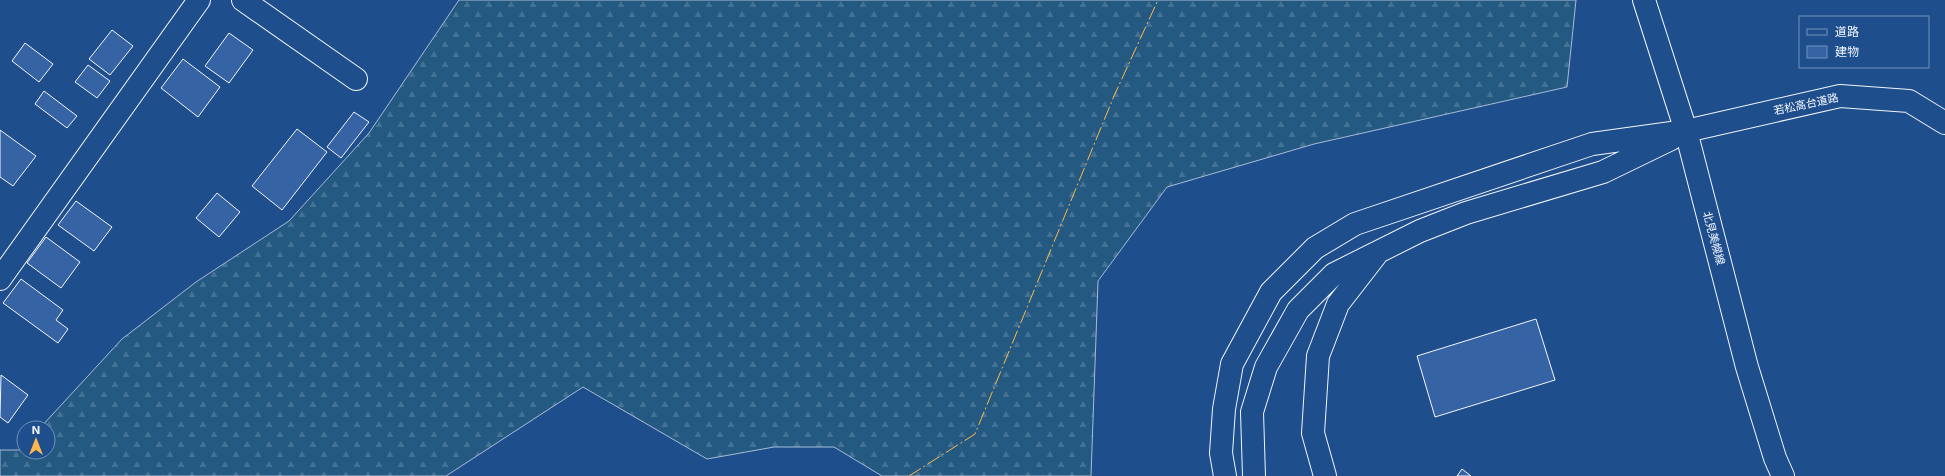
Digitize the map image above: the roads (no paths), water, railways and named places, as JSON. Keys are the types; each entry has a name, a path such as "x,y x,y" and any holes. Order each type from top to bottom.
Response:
{"main road":[{"path":"0,279 198,0"},
{"path":"243,0 356,79"},
{"name":"北見美幌線","path":"1644,0 1686,131 1747,367 1775,458 1783,476"},
{"name":"若松高台道路","path":"1686,131 1840,96 1909,101 1945,123"},
{"path":"1254,476 1252,412 1266,367 1298,310 1334,274 1420,231 1466,213 1603,172 1686,131"},
{"path":"1224,476 1221,446 1224,409 1232,364 1271,292 1315,248 1355,224 1592,144 1686,131"},
{"path":"1325,476 1313,433 1318,356 1338,304 1381,250"}]}
